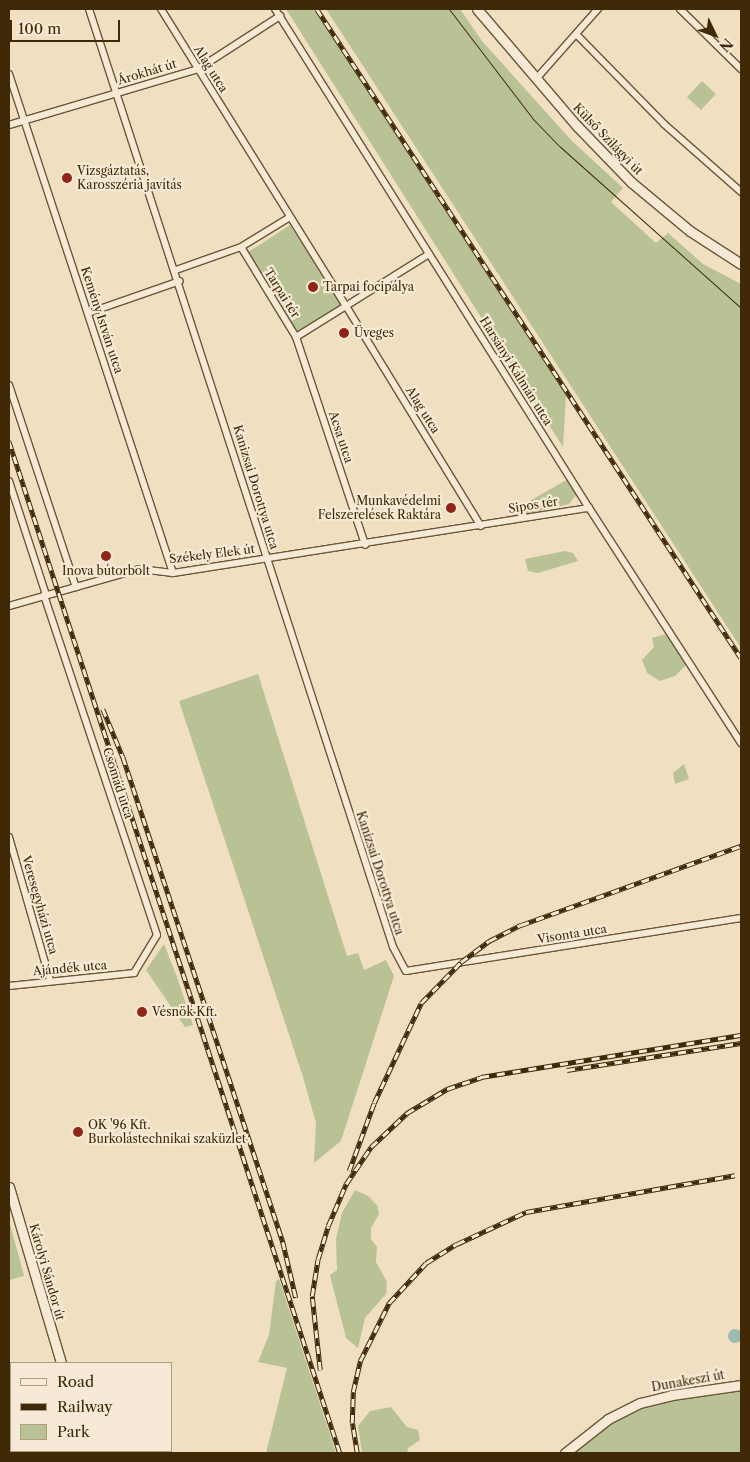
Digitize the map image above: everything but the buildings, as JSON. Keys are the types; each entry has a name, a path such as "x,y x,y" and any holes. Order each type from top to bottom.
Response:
{"street":[{"name":"Kanizsai Dorottya utca","path":"89,9 180,281 267,558 393,947 406,971"},
{"name":"Alag utca","path":"161,9 290,217"},
{"name":"Harsányi Kálmán utca","path":"275,9 589,508 741,743"},
{"name":"Külső Szilágyi út","path":"477,9 536,79 631,182 690,231 741,264"},
{"path":"536,79 598,9"},
{"path":"680,9 741,69"},
{"name":"Árokhát út","path":"9,125 198,69 280,16"},
{"path":"576,34 664,124 741,192"},
{"name":"Kemény István utca","path":"9,74 173,573"},
{"path":"176,270 241,247 290,217 346,306"},
{"name":"Tarpai tér","path":"241,247 296,337 429,254"},
{"path":"88,313 180,281"},
{"name":"Alag utca","path":"346,306 481,526"},
{"name":"Acsa utca","path":"296,337 365,545"},
{"path":"9,384 76,586"},
{"name":"Csomád utca","path":"9,481 157,935 134,973"},
{"name":"Sipos tér","path":"481,526 589,508"},
{"name":"Székely Elek út","path":"9,606 140,569 173,573 481,526"},
{"name":"Veresegyházi utca","path":"9,837 50,980"},
{"name":"Visonta utca","path":"406,971 741,918"},
{"name":"Ajándék utca","path":"9,986 50,980 134,973"},
{"name":"Károlyi Sándor út","path":"9,1187 61,1362"},
{"name":"Dunakeszi út","path":"565,1453 608,1419 640,1403 672,1394 741,1385"}],"green space":[{"path":"286,9 314,9 566,395 563,447"},
{"path":"326,9 460,9 482,41 572,141 623,188 611,202 656,243 668,233 703,264 741,284 741,648"},
{"path":"702,81 716,94 701,110 687,97"},
{"path":"290,225 342,305 298,333 246,253"},
{"path":"568,479 577,494 569,504 509,518 507,514"},
{"path":"565,551 573,553 578,561 538,573 528,571 525,559"},
{"path":"666,634 687,664 675,676 660,681 647,673 642,660 654,647 652,638"},
{"path":"258,674 347,956 358,953 364,970 386,960 394,976 341,1141 314,1163 316,1123 303,1077 179,701"},
{"path":"684,764 689,779 675,784 673,773"},
{"path":"164,944 193,1025 185,1027 146,970"},
{"path":"355,1190 368,1196 377,1205 379,1214 371,1228 371,1239 377,1247 376,1262 387,1282 386,1294 365,1318 358,1348 346,1338 330,1275 337,1270 336,1239 342,1213"},
{"path":"9,1220 24,1276 9,1280"},
{"path":"279,1279 336,1453 266,1453 287,1368 258,1362 269,1335 276,1281"},
{"path":"741,1390 741,1453 572,1453 610,1424 644,1408 675,1398"},
{"path":"391,1407 407,1427 418,1430 420,1440 408,1448 407,1453 362,1453 358,1426 370,1411"}],"shaded area":[{"path":"732,1329 738,1329 742,1336 738,1343 732,1343 728,1339 728,1333"}],"tram line":[{"path":"449,9 534,120 557,144 741,308"}],"railway":[{"path":"317,9 741,658"},
{"path":"9,441 340,1453"},
{"path":"103,709 123,757 283,1242 296,1298"},
{"path":"349,1171 374,1103 421,1003 461,962 489,941 521,925 741,846"},
{"path":"320,1370 312,1296 318,1259 328,1226 346,1184 371,1147 407,1113 447,1089 481,1077 741,1035"},
{"path":"567,1070 741,1043"},
{"path":"357,1453 352,1423 353,1392 360,1361 389,1303 426,1263 457,1244 526,1212 735,1175"}],"place":[{"name":"Vizsgáztatás, Karosszéria javítás","path":"67,178"},
{"name":"Tarpai focipálya","path":"313,287"},
{"name":"Üveges","path":"344,333"},
{"name":"Munkavédelmi Felszerelések Raktára","path":"451,508"},
{"name":"Inova bútorbolt","path":"106,556"},
{"name":"Vésnök Kft.","path":"142,1012"},
{"name":"OK '96 Kft. Burkolástechnikai szaküzlet","path":"78,1132"}]}
